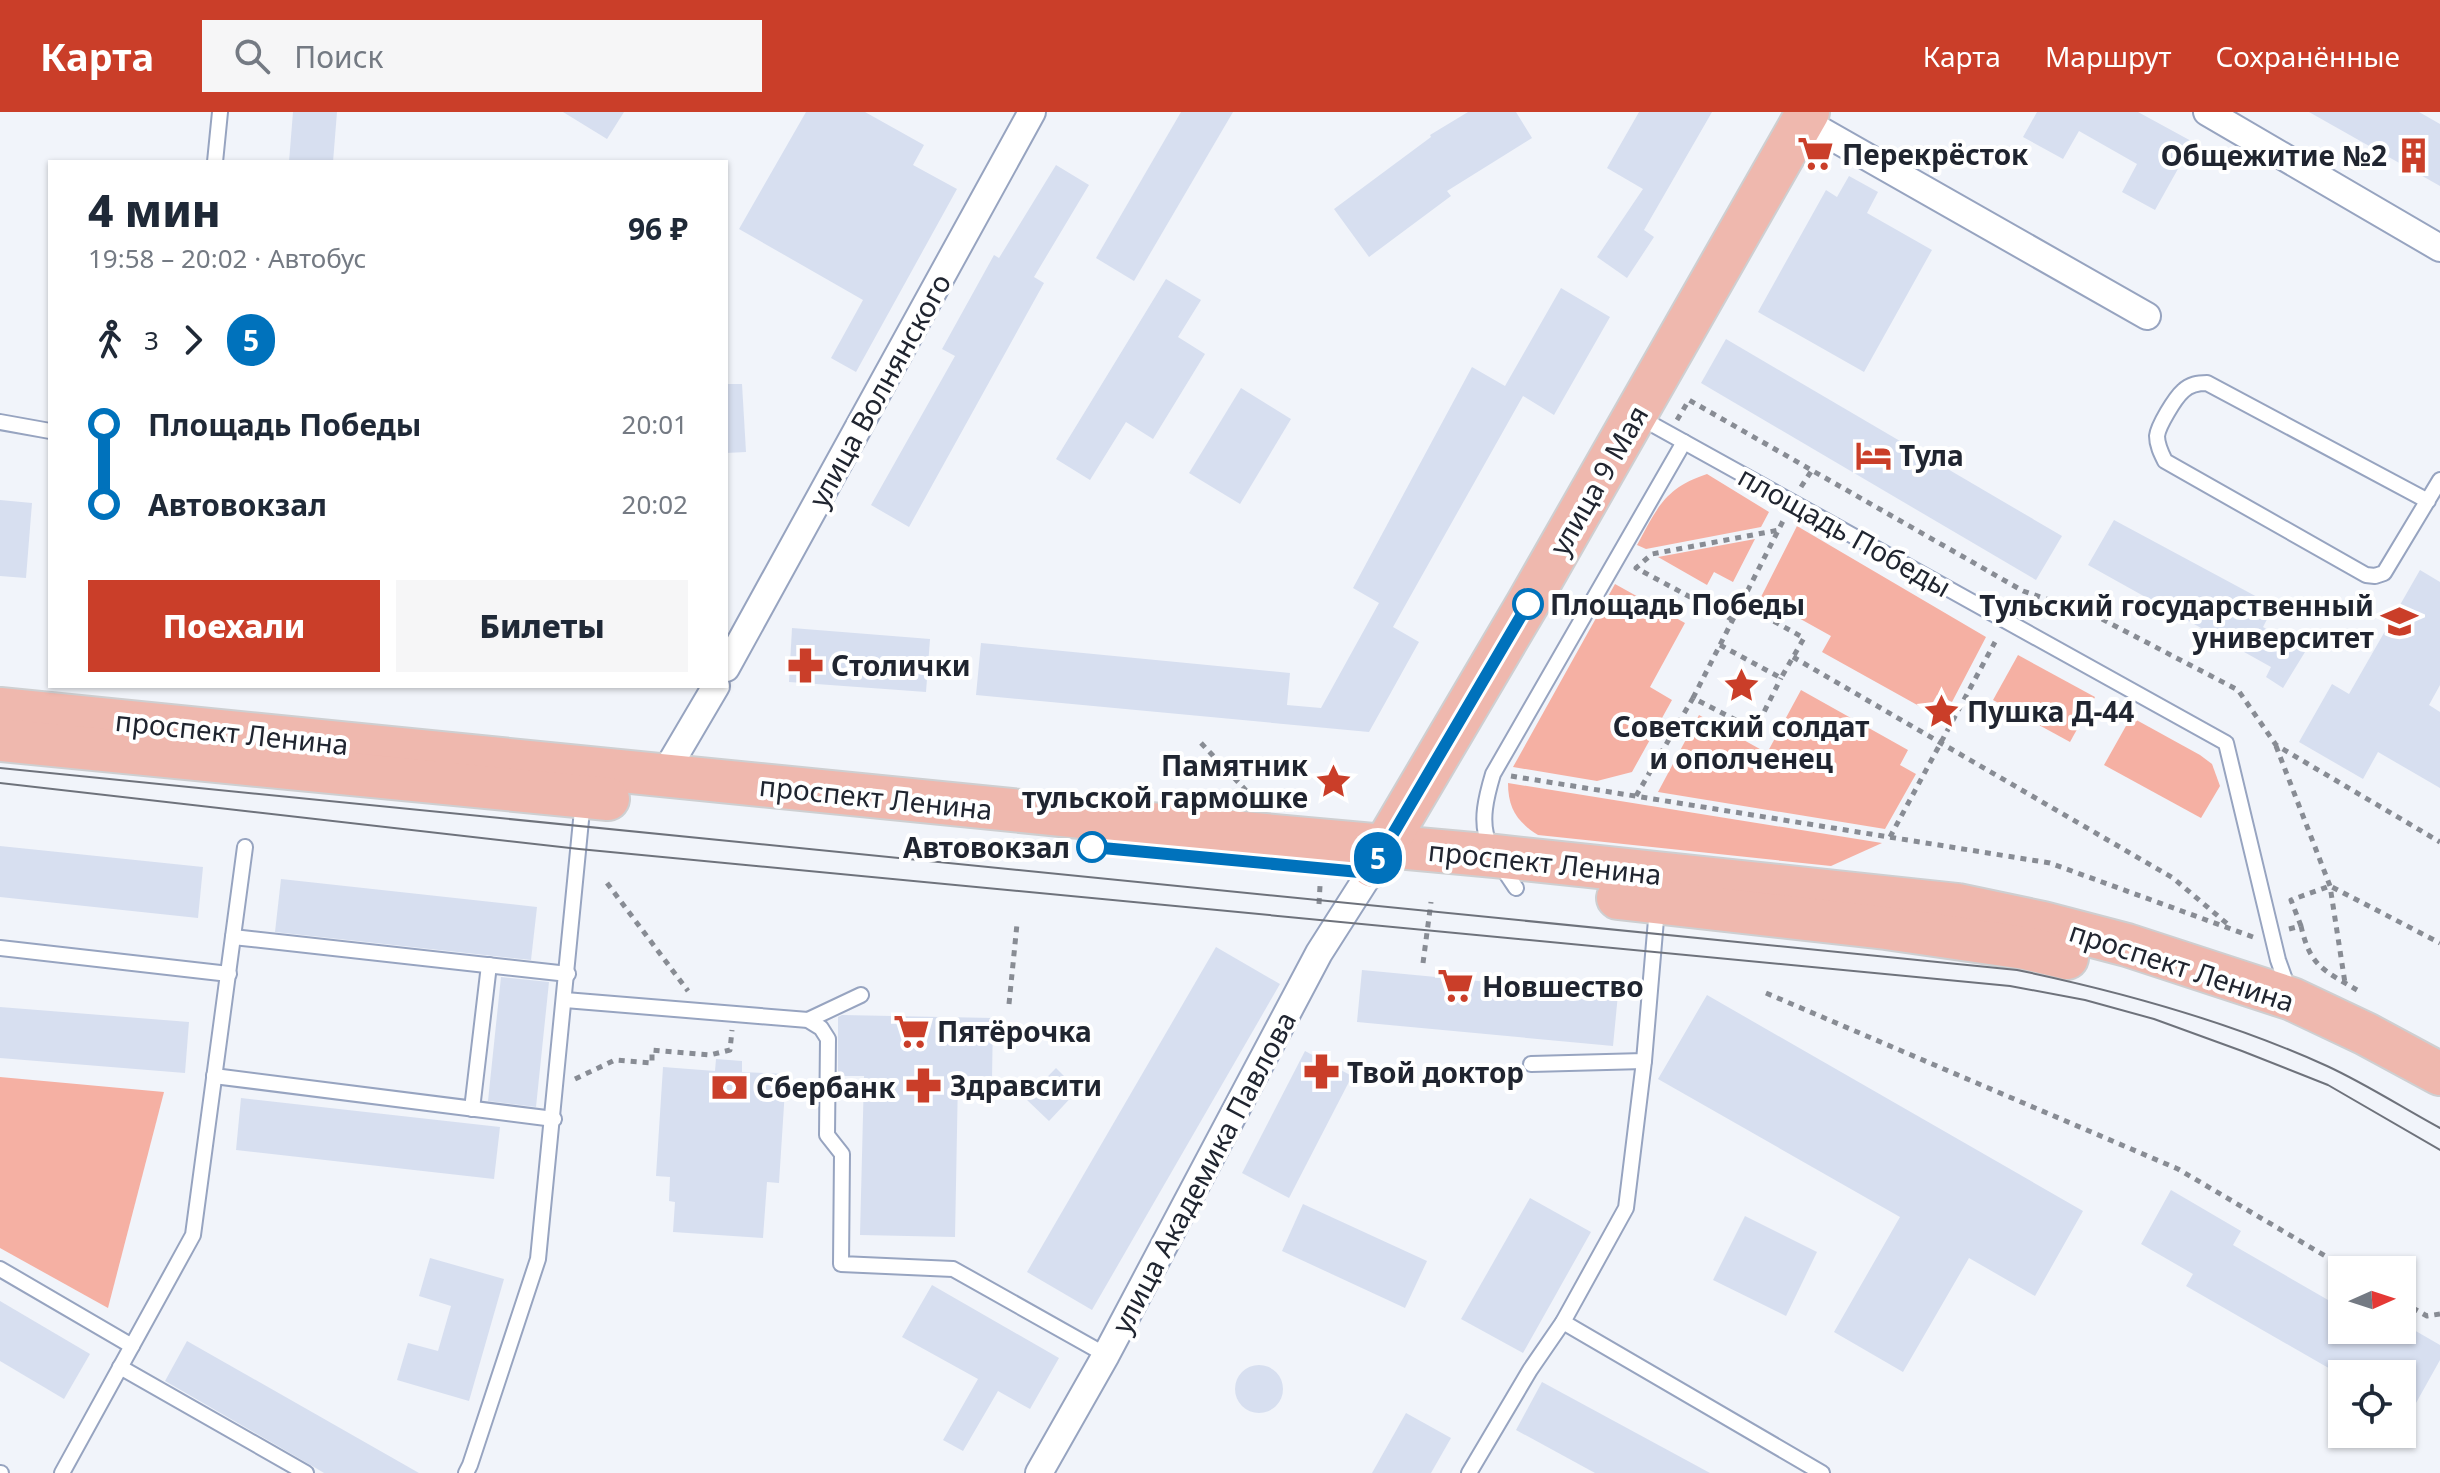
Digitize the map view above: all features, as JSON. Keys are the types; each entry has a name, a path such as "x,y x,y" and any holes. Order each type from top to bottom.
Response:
{"main road":[{"name":"улица 9 Мая","path":"1377,860 1653,424 1806,116"},
{"name":"проспект Ленина","path":"0,709 663,776 1377,860"},
{"name":"проспект Ленина","path":"0,740 584,797 1506,872 1855,893 1958,905 2127,945 2292,999 2440,1074"},
{"name":"проспект Ленина","path":"1506,872 1658,902 1886,928 2025,948 2171,984 2291,1026 2440,1101"}],"street":[{"name":"улица Волнянского","path":"728,664 1032,112"},
{"path":"2207,112 2440,248"},
{"path":"1806,116 2147,316"},
{"path":"663,776 715,688"},
{"name":"улица Академика Павлова","path":"1039,1473 1106,1355 1319,953 1377,860"}],"lane":[{"path":"215,160 220,112"},
{"path":"2428,501 2207,383 2196,383 2184,390 2159,429 2159,449 2165,461 2366,575 2384,573 2428,501 2440,480"},
{"path":"0,422 48,431"},
{"name":"площадь Победы","path":"1653,424 2226,743 2278,960 2292,999"},
{"path":"1506,872 1489,846 1484,825 1485,804 1493,774 1684,442"},
{"path":"466,1473 538,1259 584,797"},
{"path":"62,1473 193,1235 245,847"},
{"path":"1469,1473 1530,1370 1563,1322 1626,1208 1644,1061 1658,902"},
{"path":"233,937 568,974"},
{"path":"0,948 229,974"},
{"path":"472,1109 489,965"},
{"path":"808,1020 861,995"},
{"path":"565,1000 808,1020 821,1028 828,1039 827,1135 842,1154 841,1264 953,1269 1106,1355"},
{"path":"1531,1064 1644,1061"},
{"path":"214,1076 554,1119"},
{"path":"0,1269 132,1346"},
{"path":"1563,1322 1822,1473"},
{"path":"120,1367 306,1473"}],"path":[{"path":"1653,424 1689,400 2023,591 2096,616 2238,690 2276,745 2330,886 2345,983"},
{"path":"1636,796 1693,698 1733,620 1741,603 1779,530 1652,554 1636,568 1733,620"},
{"path":"1693,698 1755,730 1804,638 1741,603"},
{"path":"1890,837 1995,642"},
{"path":"1720,645 1781,678"},
{"path":"1793,657 2173,878 2235,930"},
{"path":"1201,743 1258,803"},
{"path":"2276,745 2440,842"},
{"path":"1510,776 2050,863 2257,938 2301,926"},
{"path":"607,883 703,1011"},
{"path":"2358,991 2326,972 2312,959 2291,900 2330,886 2440,943"},
{"path":"1423,963 1431,902"},
{"path":"1009,1004 1017,924"},
{"path":"1766,993 2178,1169 2328,1258"},
{"path":"556,1089 615,1060 652,1063 652,1050 710,1055 730,1050 732,1014"},
{"path":"2416,1310 2427,1316 2440,1314"}],"shaded area":[{"path":"1707,474 1769,512 1761,527 1646,549 1637,545 1663,501 1681,486"},
{"path":"1797,526 1986,637 1952,702 1937,695 1928,711 1822,652 1831,636 1761,597"},
{"path":"1755,539 1733,582 1714,572 1707,585 1658,557"},
{"path":"1615,584 1685,623 1650,687 1672,700 1632,772 1597,781 1513,767"},
{"path":"2018,655 2095,697 2070,742 1993,700"},
{"path":"1801,690 1908,750 1900,765 1916,774 1885,829 1658,792 1699,715 1767,753"},
{"path":"2131,717 2212,764 2220,786 2201,818 2104,765"},
{"path":"1508,783 1882,843 1831,866 1538,835 1515,814"},
{"path":"0,1077 164,1092 108,1308 0,1248"}],"building":[{"path":"293,112 337,112 333,160 289,160"},
{"path":"563,112 624,112 607,139"},
{"path":"806,112 865,112 924,145 913,165 957,189 856,372 831,358 863,300 739,229"},
{"path":"1181,112 1233,112 1134,281 1096,258"},
{"path":"1468,112 1516,112 1532,138 1447,191 1451,196 1369,257 1334,209 1430,135"},
{"path":"1639,112 1712,112 1644,230 1654,237 1627,278 1597,257 1643,189 1607,168"},
{"path":"2037,112 2138,112 2193,142 2155,210 2122,192 2137,164 2079,131 2063,159 2023,137"},
{"name":"Общежитие №2","path":"2309,112 2419,112 2440,124 2440,186"},
{"path":"1056,165 1089,185 1034,277 1044,283 909,527 871,505 955,356 942,349 994,255 999,258"},
{"path":"1849,176 1878,192 1867,213 1932,250 1864,372 1758,312 1826,190 1837,197"},
{"path":"1166,279 1201,300 1178,337 1205,354 1153,439 1126,422 1090,480 1056,459"},
{"path":"1561,288 1610,317 1554,415 1523,396 1393,627 1419,642 1369,732 976,695 981,643 1290,673 1287,705 1321,708 1379,603 1353,588 1472,367 1505,386"},
{"name":"Тула","path":"1726,339 2062,536 2036,580 1701,383"},
{"path":"728,384 742,384 746,452 728,453"},
{"path":"1241,388 1291,419 1240,504 1189,473"},
{"path":"0,500 32,503 26,578 0,576"},
{"path":"2114,520 2274,606 2263,627 2305,652 2283,688 2266,677 2271,667 2088,565"},
{"path":"2420,570 2440,582 2440,685 2429,705 2440,712 2440,788 2378,752 2363,779 2299,742 2332,684 2349,694"},
{"path":"792,628 930,639 926,692 789,682"},
{"path":"0,846 203,867 198,918 0,897"},
{"path":"281,879 537,907 531,960 275,932"},
{"path":"1216,947 1280,984 1092,1310 1027,1272"},
{"path":"1362,970 1618,994 1613,1046 1357,1022"},
{"path":"501,977 549,982 536,1107 488,1101"},
{"path":"1707,995 2083,1211 2035,1296 1969,1258 1903,1372 1834,1332 1900,1217 1658,1079"},
{"path":"0,1007 189,1022 185,1073 0,1058"},
{"path":"838,1017 993,1018 992,1079 958,1078 955,1237 860,1235 864,1076 838,1076"},
{"path":"1305,1051 1352,1076 1289,1198 1242,1173"},
{"path":"716,1059 742,1061 742,1072 786,1074 779,1183 767,1182 763,1238 673,1232 675,1202 669,1201 670,1177 656,1176 663,1067 715,1071"},
{"path":"1056,1068 1078,1090 1049,1121 1026,1099"},
{"path":"241,1098 500,1127 494,1179 236,1150"},
{"path":"2171,1190 2241,1231 2233,1245 2328,1300 2328,1344 2416,1344 2416,1331 2440,1345 2440,1360 2416,1403 2416,1360 2328,1360 2328,1368 2186,1286 2193,1274 2141,1244"},
{"path":"1530,1198 1591,1232 1523,1353 1461,1319"},
{"path":"1303,1204 1427,1261 1405,1308 1282,1251"},
{"path":"1745,1216 1817,1252 1786,1316 1713,1280"},
{"path":"430,1258 504,1279 469,1401 397,1380 408,1343 438,1351 451,1306 419,1296"},
{"path":"932,1285 1059,1358 1030,1409 998,1391 963,1451 943,1440 978,1379 902,1337"},
{"path":"0,1301 90,1354 64,1399 0,1361"},
{"path":"187,1341 419,1473 324,1473 165,1381"},
{"path":"1259,1365 1276,1372 1283,1389 1276,1406 1259,1413 1242,1406 1235,1389 1242,1372"},
{"path":"1542,1382 1710,1473 1595,1473 1516,1430"},
{"path":"1406,1413 1451,1438 1431,1473 1372,1473"}],"tram line":[{"path":"0,768 2017,970 2136,998 2252,1035 2342,1073 2440,1128"},
{"path":"0,783 579,849 2010,986 2085,1000 2154,1019 2242,1051 2328,1085 2440,1150"}],"bus line":[{"name":"5","path":"1092,847 1370,873 1528,604"}],"place":[{"name":"Перекрёсток","path":"1816,154"},
{"name":"Общежитие №2","path":"2413,155"},
{"name":"Тула","path":"1873,455"},
{"name":"Площадь Победы","path":"1528,604"},
{"name":"Тульский государственный университет","path":"2400,621"},
{"name":"Столички","path":"805,665"},
{"name":"Советский солдат и ополченец","path":"1741,686"},
{"name":"Пушка Д-44","path":"1941,711"},
{"name":"Памятник тульской гармошке","path":"1334,781"},
{"name":"Автовокзал","path":"1092,847"},
{"name":"Новшество","path":"1456,986"},
{"name":"Пятёрочка","path":"911,1031"},
{"name":"Твой доктор","path":"1321,1072"},
{"name":"Здравсити","path":"924,1085"},
{"name":"Сбербанк","path":"730,1087"}]}
